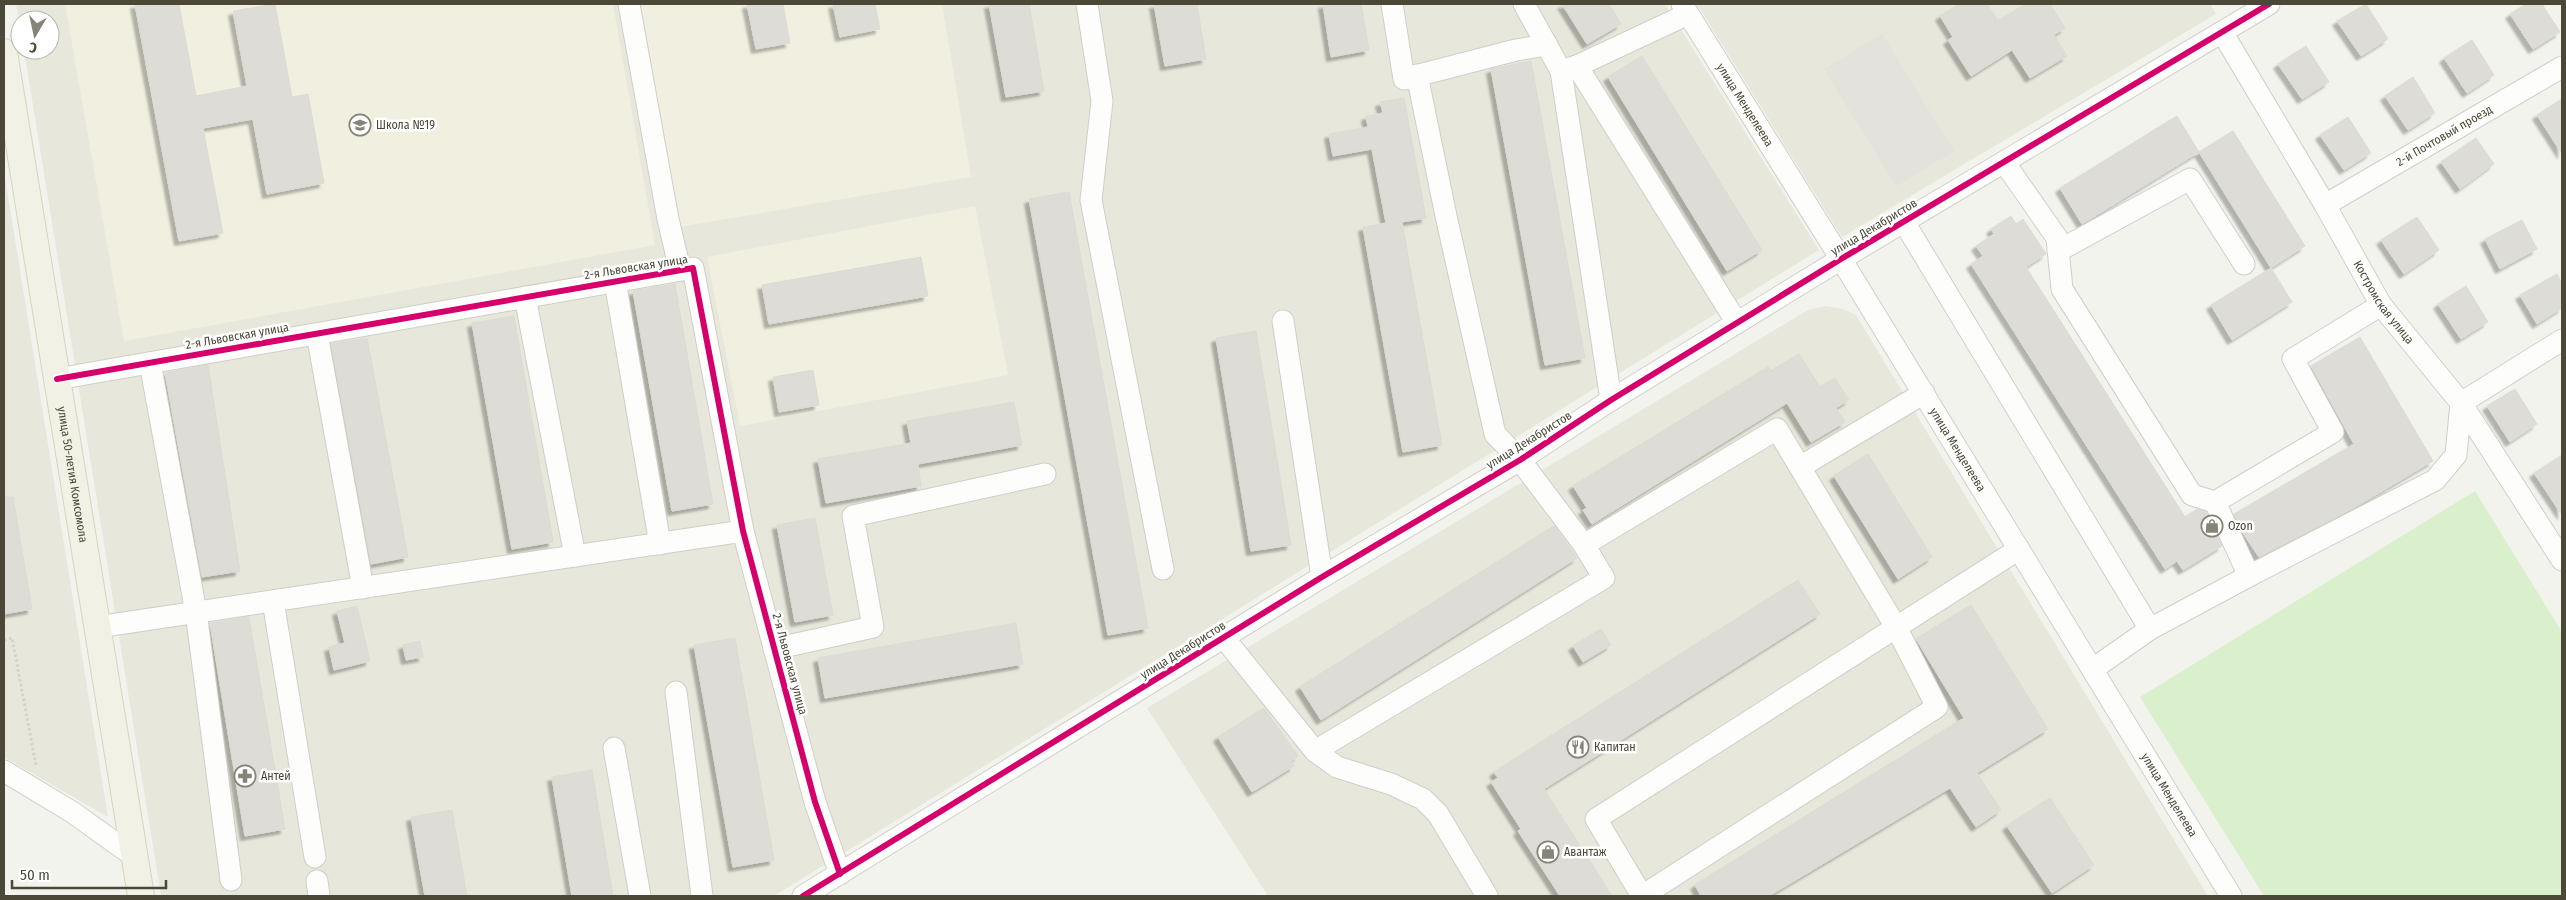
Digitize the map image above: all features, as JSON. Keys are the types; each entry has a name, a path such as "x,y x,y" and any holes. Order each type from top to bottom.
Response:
{"main road":[{"name":"улица 50-летия Комсомола","path":"4,52 141,896"}],"street":[{"path":"629,4 668,218 680,270"},
{"path":"1087,4 1102,101 1091,200 1164,569"},
{"path":"1392,4 1404,79 1516,50 1547,45"},
{"path":"1524,4 1547,45 1569,68 1737,323"},
{"name":"улица Декабристов","path":"803,896 1322,577 1520,460 1611,400 1842,259 2269,4"},
{"path":"1569,68 1685,9"},
{"name":"улица Менделеева","path":"1685,9 1842,259 2231,896"},
{"name":"Костромская улица","path":"2222,32 2325,205 2381,304 2461,403 2562,560"},
{"name":"2-й Почтовый проезд","path":"2325,205 2562,67"},
{"path":"1569,68 1611,400"},
{"path":"1315,751 1604,578 1584,545 1520,460 1495,434 1446,216 1417,75"},
{"path":"2004,162 2057,238 2062,289 2192,495 2215,502 2333,432 2293,360 2381,304"},
{"path":"2058,251 2190,179 2244,264"},
{"path":"1904,222 2150,629"},
{"name":"2-я Львовская улица","path":"57,379 693,268 743,531 815,802 840,874"},
{"path":"615,281 660,544"},
{"path":"525,297 575,556"},
{"path":"1284,320 1322,577"},
{"path":"317,334 363,588"},
{"path":"2093,669 2150,629 2435,480 2456,455 2461,403 2562,340"},
{"path":"150,363 196,612 231,880"},
{"path":"1800,468 1924,393"},
{"path":"1584,545 1777,429 1896,627 1937,707 1642,896 1596,819 1896,627 2019,549"},
{"path":"774,649 873,626 853,516 1045,474"},
{"path":"2215,502 2249,576"},
{"path":"97,627 743,531"},
{"path":"273,601 316,857"},
{"path":"1224,638 1315,751 1337,767 1391,784 1423,799 1438,814 1487,896"},
{"path":"676,692 702,896"},
{"path":"614,748 640,896"},
{"path":"4,771 72,812 135,857"}],"path":[{"path":"4,640 12,638 41,793"}],"shaded area":[{"path":"16,4 1665,4 1819,250 774,896 161,896 26,60 60,60 60,10 17,10"},
{"name":"Школа №19","path":"65,4 613,4 655,245 124,341"},
{"path":"641,4 942,4 971,177 679,227"},
{"path":"1697,4 2210,4 2216,14 1842,237"},
{"path":"1882,34 1954,151 1896,186 1824,69"},
{"path":"4,171 108,817 4,757"},
{"path":"975,206 1008,375 740,426 707,257"},
{"path":"1826,306 1843,309 1856,315 2208,896 1268,896 1147,708 1808,310"}],"green space":[{"path":"2475,491 2562,632 2562,896 2264,896 2140,697"}],"building":[{"path":"135,4 179,4 196,96 247,86 233,11 275,4 292,97 308,94 324,183 267,194 253,119 203,128 223,233 179,241"},
{"path":"747,4 783,4 790,43 756,49"},
{"path":"833,4 875,4 880,29 840,37"},
{"path":"989,4 1029,4 1044,91 1006,97"},
{"path":"1154,4 1197,4 1206,59 1165,66"},
{"path":"1323,4 1361,4 1369,50 1331,57"},
{"path":"1562,4 1609,4 1621,24 1587,44"},
{"path":"1960,4 1987,4 1998,21 2026,4 2050,4 2065,28 2054,35 2067,56 2030,78 2012,50 1971,76 1948,40 1953,37 1940,16"},
{"path":"2366,4 2388,39 2361,56 2337,21"},
{"path":"2526,4 2542,4 2560,32 2533,49 2510,14"},
{"path":"2472,40 2494,75 2467,93 2444,58"},
{"path":"2306,46 2329,82 2302,99 2278,64"},
{"path":"1642,56 1762,250 1727,271 1608,77"},
{"path":"1531,61 1585,358 1545,365 1491,69"},
{"path":"2413,77 2435,113 2408,130 2385,96"},
{"path":"1404,98 1426,218 1402,222 1442,445 1403,452 1363,227 1386,223 1372,149 1333,156 1329,134 1368,127 1366,116 1383,113 1380,102"},
{"path":"2562,99 2562,154 2537,115"},
{"path":"2177,116 2199,152 2082,224 2060,188"},
{"path":"2348,117 2371,153 2344,170 2320,135"},
{"path":"2233,131 2305,246 2271,268 2199,152"},
{"path":"2476,138 2494,164 2460,189 2441,162"},
{"path":"1069,192 1148,628 1108,635 1029,199"},
{"path":"2011,216 2016,224 2023,219 2046,254 2026,267 2185,517 2197,509 2206,512 2222,546 2183,570 2177,561 2165,569 1971,264 1983,256 1976,246 1994,234 1991,229"},
{"path":"2417,217 2439,250 2404,274 2381,240"},
{"path":"2522,220 2537,249 2500,269 2485,239"},
{"path":"921,257 928,296 769,324 762,285"},
{"path":"2271,268 2292,302 2232,340 2211,305"},
{"path":"2557,274 2562,284 2562,308 2537,324 2520,295"},
{"path":"675,284 713,504 672,511 633,291"},
{"path":"2466,286 2488,322 2461,339 2438,304"},
{"path":"514,316 553,542 512,549 472,323"},
{"path":"1256,331 1291,545 1251,551 1216,338"},
{"path":"2360,337 2433,461 2352,509 2259,557 2243,533 2234,514 2354,444 2311,366"},
{"path":"367,338 408,557 371,564 331,344"},
{"path":"1799,354 1820,387 1835,378 1849,400 1836,408 1845,422 1811,442 1787,403 1592,524 1583,510 1587,508 1573,486 1768,367 1771,371"},
{"path":"208,365 240,571 202,577 165,373"},
{"path":"813,370 819,405 779,412 773,377"},
{"path":"2515,389 2537,424 2510,442 2487,406"},
{"path":"1014,402 1022,445 918,464 921,486 826,503 818,459 911,443 907,421"},
{"path":"1868,454 1932,557 1898,579 1834,476"},
{"path":"2562,455 2562,515 2534,473"},
{"path":"4,497 13,497 32,609 4,614"},
{"path":"815,518 833,615 795,622 777,525"},
{"path":"1554,526 1577,558 1321,720 1300,687"},
{"path":"1798,580 1820,614 1544,789 1612,896 1560,896 1518,831 1521,829 1491,782 1498,778 1494,772"},
{"path":"1971,605 2048,729 1977,773 2001,810 1976,827 1950,788 1769,896 1701,896 1695,885 1964,718 1916,639"},
{"path":"357,606 370,661 334,670 329,647 345,643 337,611"},
{"path":"249,617 285,829 245,836 210,623"},
{"path":"1016,623 1023,664 825,698 818,658"},
{"path":"1601,629 1611,645 1583,662 1573,646"},
{"path":"735,638 774,860 733,867 694,645"},
{"path":"420,641 423,657 406,660 403,645"},
{"path":"1264,708 1298,756 1291,761 1294,766 1252,792 1218,737"},
{"path":"592,770 613,896 572,896 552,777"},
{"path":"2050,798 2094,865 2052,893 2007,826"},
{"path":"452,810 467,896 425,896 411,817"}],"cycle path":[{"path":"803,896 1322,577 1520,460 1611,400 1841,259 2269,4"},
{"path":"57,379 693,268 743,531 815,802 840,874"}],"place":[{"name":"Школа №19","path":"360,125"},
{"name":"Ozon","path":"2212,526"},
{"name":"Капитан","path":"1578,747"},
{"name":"Антей","path":"245,776"},
{"name":"Авантаж","path":"1548,852"}]}
